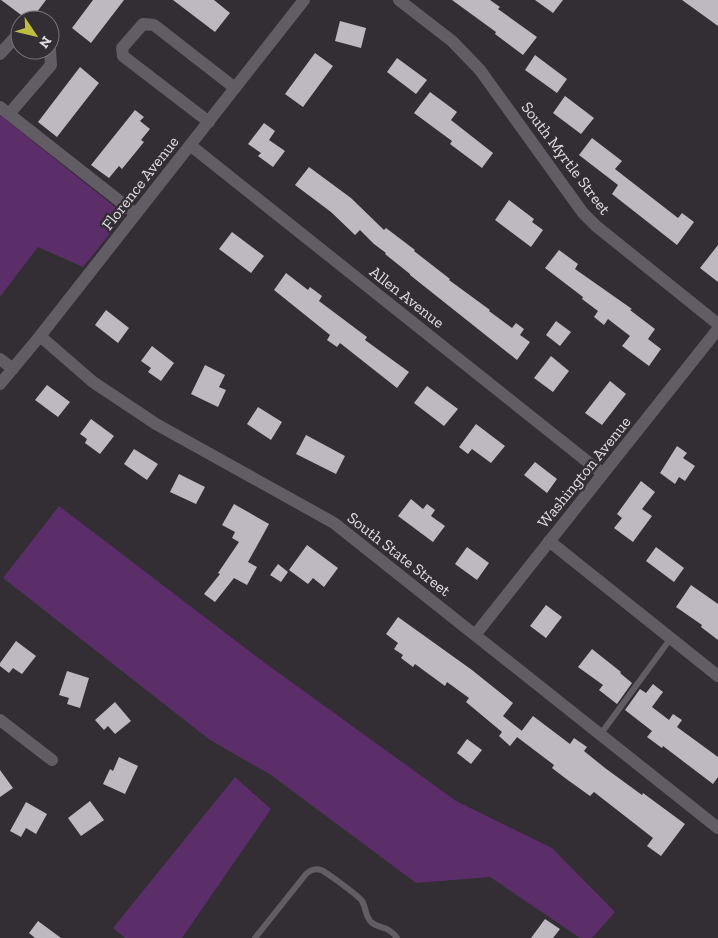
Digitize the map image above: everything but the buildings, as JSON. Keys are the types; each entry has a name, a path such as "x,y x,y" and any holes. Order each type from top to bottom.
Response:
{"street":[{"name":"Florence Avenue","path":"0,384 40,336 304,0"},
{"name":"South Myrtle Street","path":"398,0 452,41 480,70 583,213 596,226 718,324"},
{"path":"209,122 123,56 122,48 143,24 154,25 235,88"},
{"path":"0,54 10,43"},
{"path":"51,60 51,65 4,110 136,214"},
{"name":"Allen Avenue","path":"190,146 603,474"},
{"name":"Washington Avenue","path":"475,635 718,329"},
{"name":"South State Street","path":"40,336 94,382 156,424 334,523 718,828"},
{"path":"0,359 13,369"},
{"path":"549,541 718,676"},
{"path":"0,720 52,760"}],"lane":[{"path":"600,735 671,638"},
{"path":"255,938 311,870 326,873 362,901 367,917 371,922 389,929 397,938"}],"shaded area":[{"path":"0,115 125,215 83,267 38,247 0,297"},
{"path":"59,506 265,663 456,801 552,848 615,912 592,938 580,938 490,877 416,883 271,775 210,740 3,578"},
{"path":"235,777 271,809 182,938 125,938 113,928"}]}
